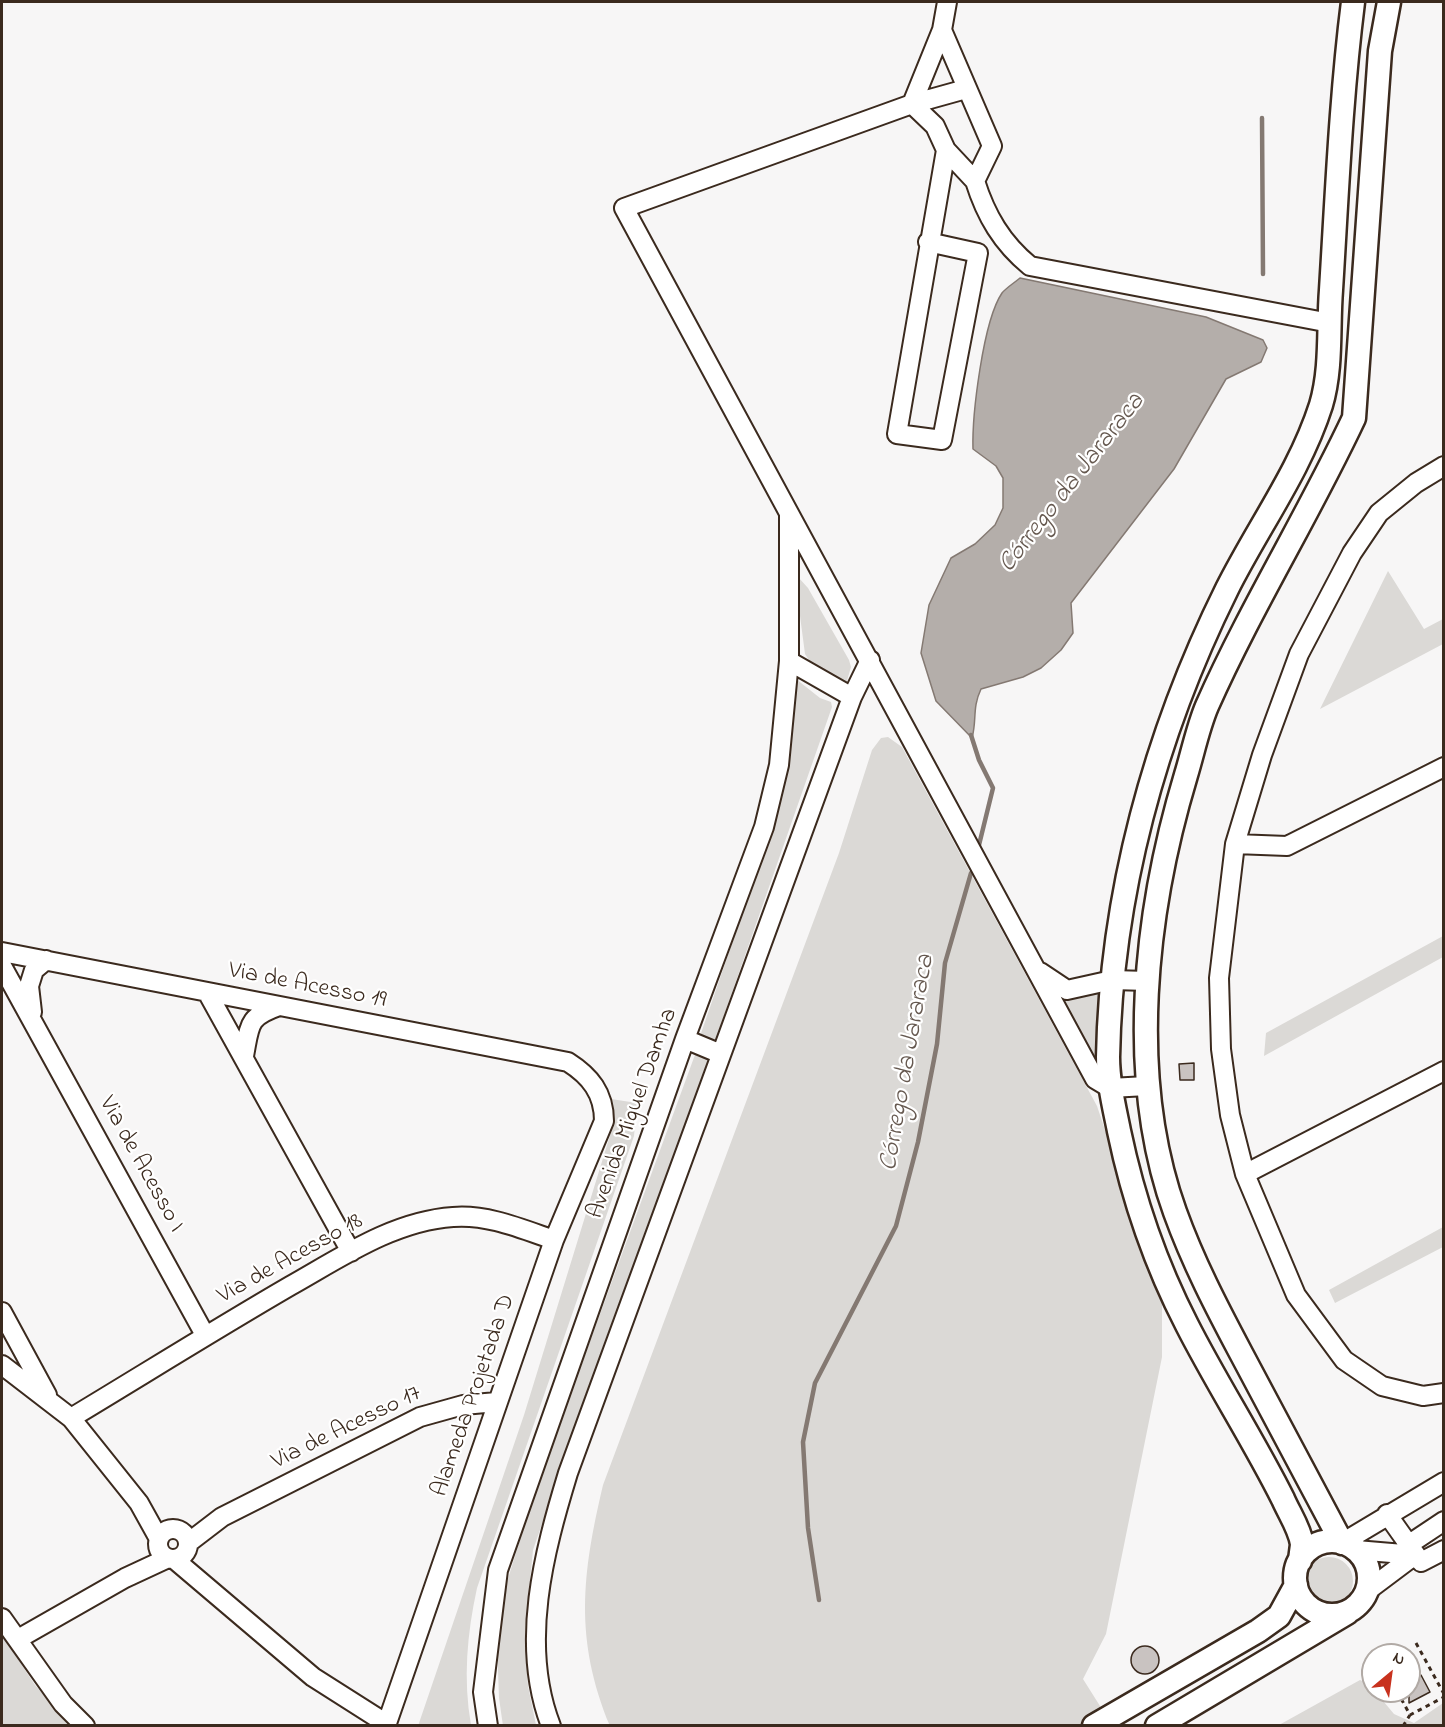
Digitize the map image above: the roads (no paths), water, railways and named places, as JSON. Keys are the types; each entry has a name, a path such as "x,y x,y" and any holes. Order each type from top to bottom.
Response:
{"street":[{"path":"912,104 942,30 947,2"},
{"path":"1094,1725 1279,1616 1296,1585 1300,1561 1302,1545 1298,1529 1266,1464 1186,1325 1157,1260 1135,1201 1110,1088 1108,1061 1112,980 1124,893 1147,797 1174,709 1227,589 1306,446 1323,399 1330,333 1330,300 1347,48 1353,2"},
{"path":"1367,1590 1369,1582 1366,1564 1349,1547 1199,1274 1174,1210 1162,1167 1147,1086 1148,981 1156,892 1173,816 1206,709 1261,593 1328,474 1353,418 1380,51 1389,2"},
{"path":"942,30 992,146 975,181"},
{"path":"966,89 912,104 624,208 1095,1079 1110,1088 1147,1086"},
{"path":"912,104 935,126 946,150 975,181 984,209 1009,249 1030,266 1330,333 1358,346"},
{"path":"928,242 978,253 942,440 897,434 928,242 946,150"},
{"path":"1330,300 1362,300"},
{"path":"1443,466 1416,483 1379,513 1352,553 1299,654 1262,755 1235,844 1219,978 1221,1049 1230,1115 1245,1174 1296,1295 1344,1360 1382,1386 1424,1395 1443,1393"},
{"name":"Avenida Miguel Damha","path":"488,1725 483,1692 498,1570 685,1040 764,827 779,765 789,661 789,511"},
{"path":"551,1725 538,1674 536,1612 551,1530 568,1473 852,697 870,660"},
{"path":"789,661 852,697"},
{"path":"1235,844 1287,846 1443,767"},
{"name":"Via de Acesso 19","path":"2,952 568,1062 595,1084"},
{"name":"Via de Acesso I","path":"32,1017 29,986 34,970 46,960"},
{"name":"Via de Acesso I","path":"2,966 205,1335"},
{"path":"1038,970 1067,990 1112,980 1148,981"},
{"path":"207,992 351,1252"},
{"path":"244,1056 250,1026 254,1020 259,1013 279,1006"},
{"path":"685,1040 721,1054"},
{"path":"1245,1174 1443,1071"},
{"name":"Alameda Projetada D","path":"386,1725 554,1240 604,1121 604,1109 595,1084"},
{"name":"Via de Acesso 18","path":"71,1418 205,1335 351,1252 405,1226 453,1217 482,1218 554,1240"},
{"path":"2,1312 49,1399"},
{"path":"2,1365 71,1418 102,1453 173,1544 227,1606 313,1677 386,1725"},
{"name":"Via de Acesso 17","path":"18,1639 125,1578 173,1544 420,1417 464,1405 497,1402"},
{"path":"1349,1547 1388,1514 1443,1482"},
{"path":"1388,1514 1421,1563 1443,1550"},
{"path":"1157,1725 1351,1611 1367,1590 1443,1521"},
{"path":"1300,1561 1318,1544 1412,1550"},
{"path":"1296,1585 1300,1596 1316,1612 1340,1615 1351,1611"},
{"path":"2,1618 63,1704 85,1725"}],"water":[{"path":"1020,278 1206,317 1263,340 1267,348 1261,362 1226,379 1174,469 1071,603 1073,633 1061,650 1041,668 1023,677 981,689 976,702 972,738 936,701 921,653 929,605 951,558 975,544 995,525 1003,508 1003,478 996,466 973,449 974,414 984,346 995,306 1002,293"}],"waterway":[{"name":"Córrego da Jararaca","path":"1262,118 1263,274"},
{"name":"Córrego da Jararaca","path":"971,735 979,760 993,788 978,849"},
{"name":"Córrego da Jararaca","path":"819,1600 808,1528 803,1442 815,1383 896,1226 918,1142 937,1044 945,963 971,873"}]}
